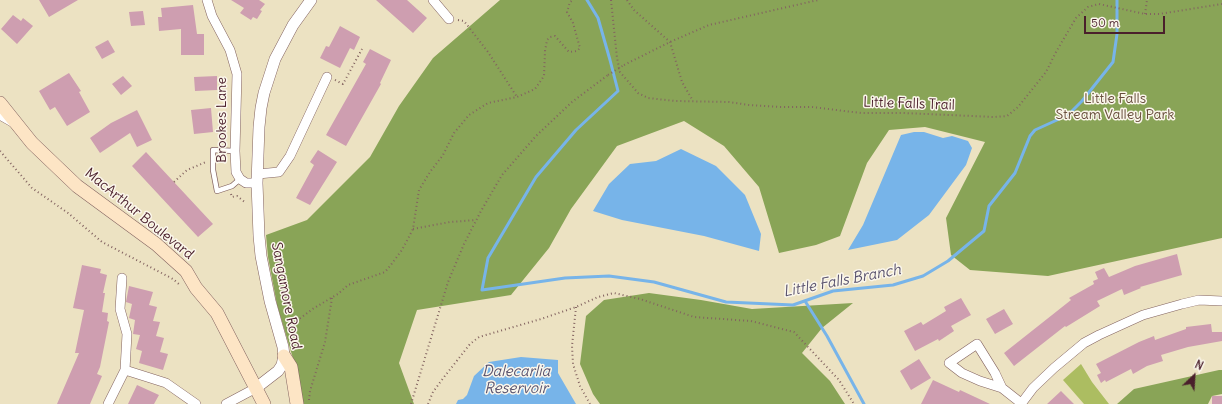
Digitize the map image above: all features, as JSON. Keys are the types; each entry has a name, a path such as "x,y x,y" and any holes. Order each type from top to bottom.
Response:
{"main road":[{"name":"MacArthur Boulevard","path":"0,103 32,143 78,186 156,244 186,271 196,288 217,313 264,404"},
{"path":"284,356 291,367 297,404"}],"street":[{"name":"Brookes Lane","path":"207,0 212,16 230,50 237,74 235,151 236,172 240,179 246,183 257,178"},
{"name":"Sangamore Road","path":"256,388 278,371 282,365 284,356 283,347 270,301 261,256 257,178 259,127 263,101 270,74 284,41 293,25 311,0"},
{"path":"433,0 449,19"},
{"path":"257,178 279,172 290,156 327,77"},
{"path":"0,116 19,126"},
{"path":"108,404 125,370 126,334 120,309 122,278"},
{"path":"1002,388 996,373 977,344 949,363 962,373 1002,388 1021,404 1033,388 1054,368 1084,343 1098,335 1143,315 1182,304 1199,300 1222,301"},
{"path":"125,370 166,383 196,404"},
{"path":"226,404 256,388"}],"lane":[{"path":"235,151 213,150 212,159 214,181 217,191 229,187 240,179"}],"path":[{"path":"286,329 314,308 332,298 348,285 385,272 402,250 413,229 419,190 443,155 454,133 469,115 488,103 517,97 534,88 544,76 546,46 547,40 550,37 555,36 569,52 577,51 580,48 573,23 567,12 570,2 573,0"},
{"name":"Little Falls Trail","path":"611,0 617,58 620,72 638,93 648,98 675,101 729,102 779,107 812,107 861,113 904,113 966,117 1007,116 1018,107 1046,72 1076,18 1088,7 1100,4 1145,14 1159,14 1222,4"},
{"path":"627,0 634,10 670,42 682,82 693,101"},
{"path":"411,404 448,282 464,244 502,175 536,136 572,102 608,75 624,65 670,42 709,25 818,0"},
{"path":"1145,14 1147,0"},
{"path":"449,19 464,21 488,52 517,97"},
{"path":"327,77 343,84 362,49"},
{"path":"0,150 32,188 68,213 102,242 173,279 183,287"},
{"path":"174,182 187,170 212,159"},
{"path":"229,187 232,197 237,196 246,203"},
{"path":"413,229 450,222 476,220"},
{"path":"428,404 433,392 441,381 470,344 479,337 541,319 598,297 614,293 640,299 694,317 751,321 794,332 840,380 854,404"},
{"path":"308,404 310,391 325,342 332,298"},
{"path":"576,306 572,346 573,364 580,386 590,404"}],"green space":[{"name":"Little Falls Stream Valley Park","path":"500,0 1222,0 1222,238 1048,276 970,270 951,255 946,218 985,142 925,127 889,130 867,163 840,236 816,245 779,253 759,187 724,146 684,121 617,146 571,209 549,248 511,295 417,310 399,363 414,404 303,404 295,365 277,305 268,257 266,235 307,220 370,157 399,106 433,58"},
{"path":"649,293 752,309 853,303 822,328 802,353 830,381 845,404 600,404 593,394 580,364 586,316 604,300"},
{"path":"1081,364 1092,382 1109,404 1084,404 1063,380"},
{"path":"1222,370 1222,394 1212,396 1208,404 1117,404 1134,389"}],"water":[{"path":"914,132 924,132 943,138 952,136 968,141 972,148 966,165 929,215 897,240 848,250 863,225 901,135"},
{"path":"681,149 716,166 745,195 761,234 759,251 704,236 622,220 593,211 609,184 630,164 656,161"},
{"name":"Dalecarlia Reservoir","path":"521,357 558,360 558,373 576,404 456,404 458,400 463,399 467,395 474,376 489,362"}],"building":[{"path":"39,0 78,0 49,17"},
{"path":"231,0 259,0 265,4 260,10 262,11 257,19 253,17 251,20 240,13 244,8"},
{"path":"376,0 407,0 427,18 413,33"},
{"path":"193,5 197,34 204,34 204,55 181,55 181,29 159,31 158,17 162,17 161,8"},
{"path":"143,11 145,25 131,26 129,12"},
{"path":"13,15 21,21 23,18 33,26 17,44 1,29"},
{"path":"340,26 360,37 354,50 350,48 340,68 320,58 326,46 329,47"},
{"path":"108,40 115,52 102,59 95,47"},
{"path":"370,49 391,60 380,83 381,84 346,146 326,135 366,64 363,62"},
{"path":"69,73 81,91 79,92 90,112 67,126 55,107 50,110 39,91"},
{"path":"123,76 132,86 121,95 112,84"},
{"path":"217,76 217,90 195,91 194,77"},
{"path":"211,108 213,132 194,134 191,110"},
{"path":"137,110 152,140 137,147 130,133 100,153 90,138 111,123"},
{"path":"318,150 337,162 310,205 296,198 314,165 310,162"},
{"path":"146,152 213,224 198,237 132,166"},
{"path":"1177,254 1182,275 1140,287 1141,288 1124,295 1122,289 1097,301 1100,306 1066,327 1065,326 1014,366 1004,353 1071,300 1069,298 1094,284 1093,281 1098,279 1095,272 1104,268 1109,277 1135,266"},
{"path":"82,265 101,269 100,273 107,275 103,293 105,293 102,312 108,313 107,321 109,322 100,367 97,374 102,376 90,404 57,404 79,353 75,353 84,310 73,308"},
{"path":"129,286 153,292 149,305 157,307 153,321 160,322 156,336 164,338 160,352 168,354 163,370 139,363 142,351 136,349 140,335 133,334 135,320 129,318 132,304 126,302"},
{"path":"961,298 971,315 951,326 954,331 939,341 938,339 915,351 904,331 921,322 923,325 946,311 944,307"},
{"path":"1004,309 1013,324 995,334 986,319"},
{"path":"1211,324 1212,332 1222,332 1222,341 1188,347 1161,355 1163,361 1147,366 1133,374 1131,369 1106,382 1105,380 1101,383 1097,375 1101,373 1096,364 1139,342 1154,336 1155,340 1186,329 1186,327"},
{"path":"919,359 931,378 911,390 900,371"},
{"path":"933,380 959,392 960,390 990,404 921,404"},
{"path":"137,385 159,395 154,404 128,404"},
{"path":"1061,391 1074,404 1047,404"},
{"path":"1212,396 1222,396 1222,404 1212,404"}],"waterway":[{"name":"Little Falls Branch","path":"587,0 598,18 618,91 576,130 536,177 488,258 482,290 565,278 609,276 654,282 726,302 793,305 833,291 893,285 923,276 948,261 984,231 989,206 1015,173 1030,136 1035,130 1068,115 1082,101 1113,62 1117,34 1117,0"},
{"path":"805,301 827,336 864,404"}]}
